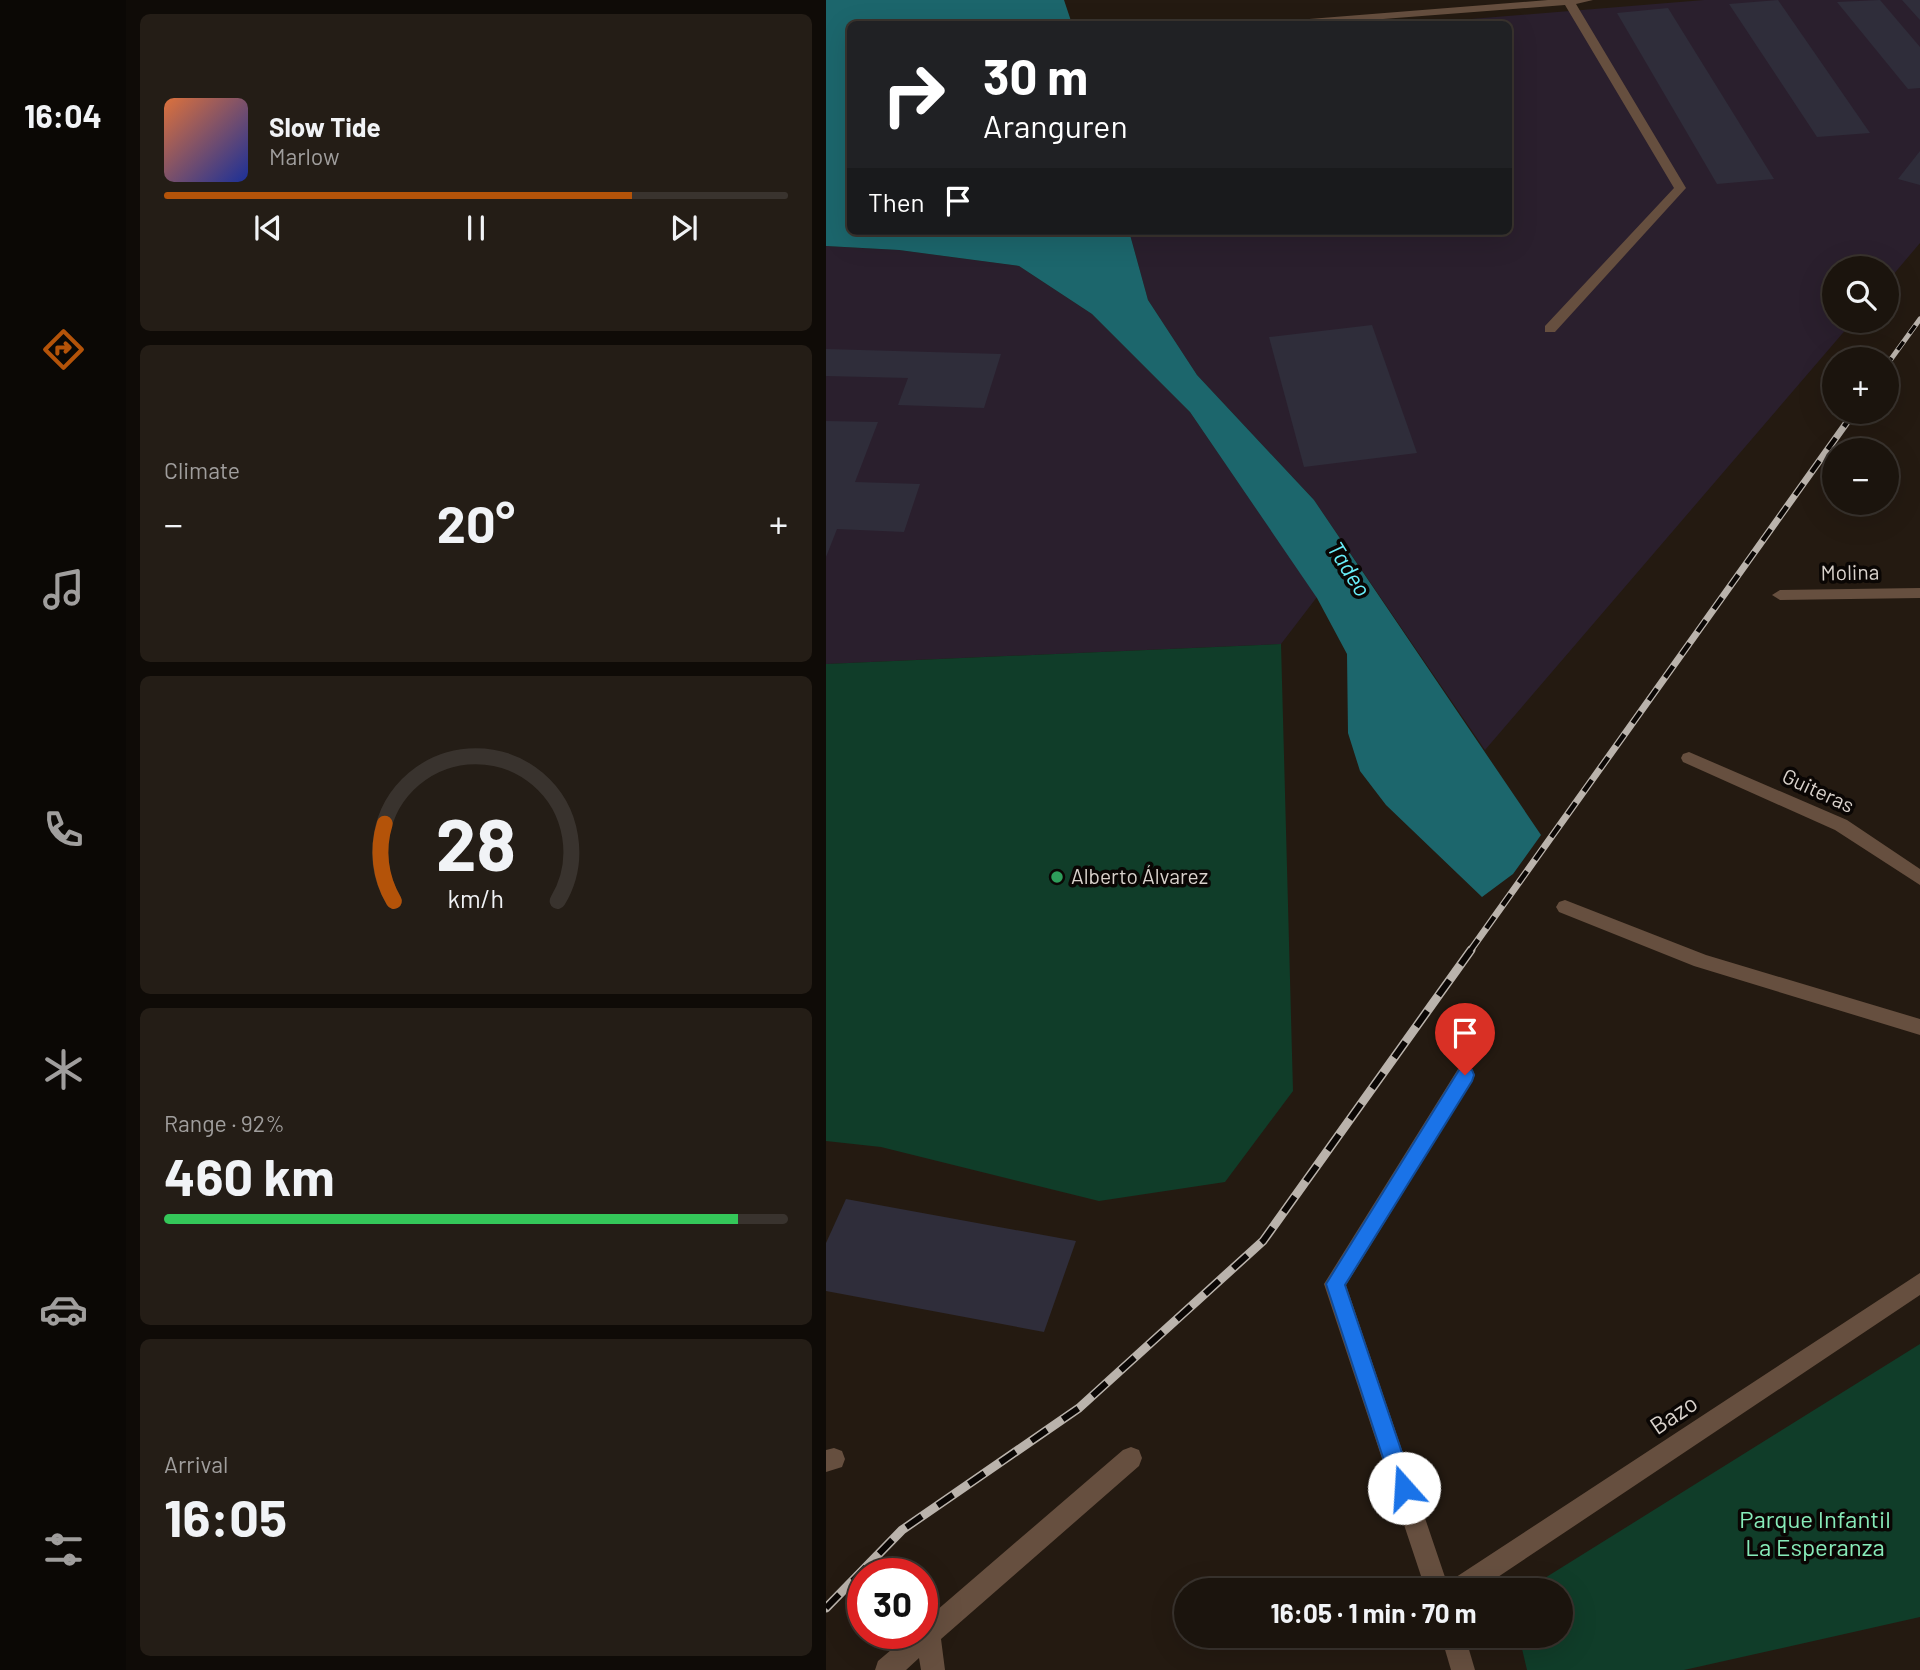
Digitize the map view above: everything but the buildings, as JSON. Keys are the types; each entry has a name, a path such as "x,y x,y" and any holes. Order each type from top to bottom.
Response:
{"street":[{"path":"1323,21 1588,0"},
{"path":"1550,329 1680,188 1569,2"},
{"name":"Molina","path":"1780,595 1920,593"},
{"name":"Guiteras","path":"1689,758 1841,825 1920,878"},
{"path":"1565,907 1701,961 1920,1027"},
{"path":"1434,1578 1335,1284 1465,1075"},
{"name":"Bazo","path":"1477,1578 1920,1283"},
{"path":"938,1626 1131,1458"},
{"path":"1457,1648 1463,1670"},
{"path":"887,1670 912,1649"},
{"path":"930,1649 933,1670"}],"shaded area":[{"path":"1704,0 1920,0 1920,243 1899,268 1899,256 1822,256 1822,333 1843,333 1831,347 1822,347 1822,357 1485,750 1314,500 1197,375 1148,300 1130,235 1512,235 1512,21 1447,21"},
{"path":"826,246 899,250 1019,266 1092,314 1190,412 1317,597 1281,644 826,664"}],"green space":[{"name":"Alberto Álvarez","path":"1281,644 1293,1091 1225,1182 1099,1201 881,1147 826,1141 826,664"},
{"name":"Parque Infantil La Esperanza","path":"1920,1344 1920,1617 1684,1670 1527,1670 1522,1648 1573,1648 1573,1578 1545,1578"}],"water":[{"name":"Tadeo","path":"826,0 1064,0 1071,21 847,21 847,235 1130,235 1148,300 1197,375 1314,500 1541,835 1513,874 1482,897 1386,805 1360,771 1348,733 1347,654 1317,598 1190,412 1092,314 1019,266 899,250 826,246"}],"railway":[{"path":"1899,348 1920,319"},
{"path":"1470,951 1846,424"},
{"path":"826,1608 902,1530 1079,1408 1263,1241 1471,950"}],"place":[{"name":"Alberto Álvarez","path":"1057,877"}],"route":[{"path":"1404,1488 1335,1284 1465,1075"}]}
